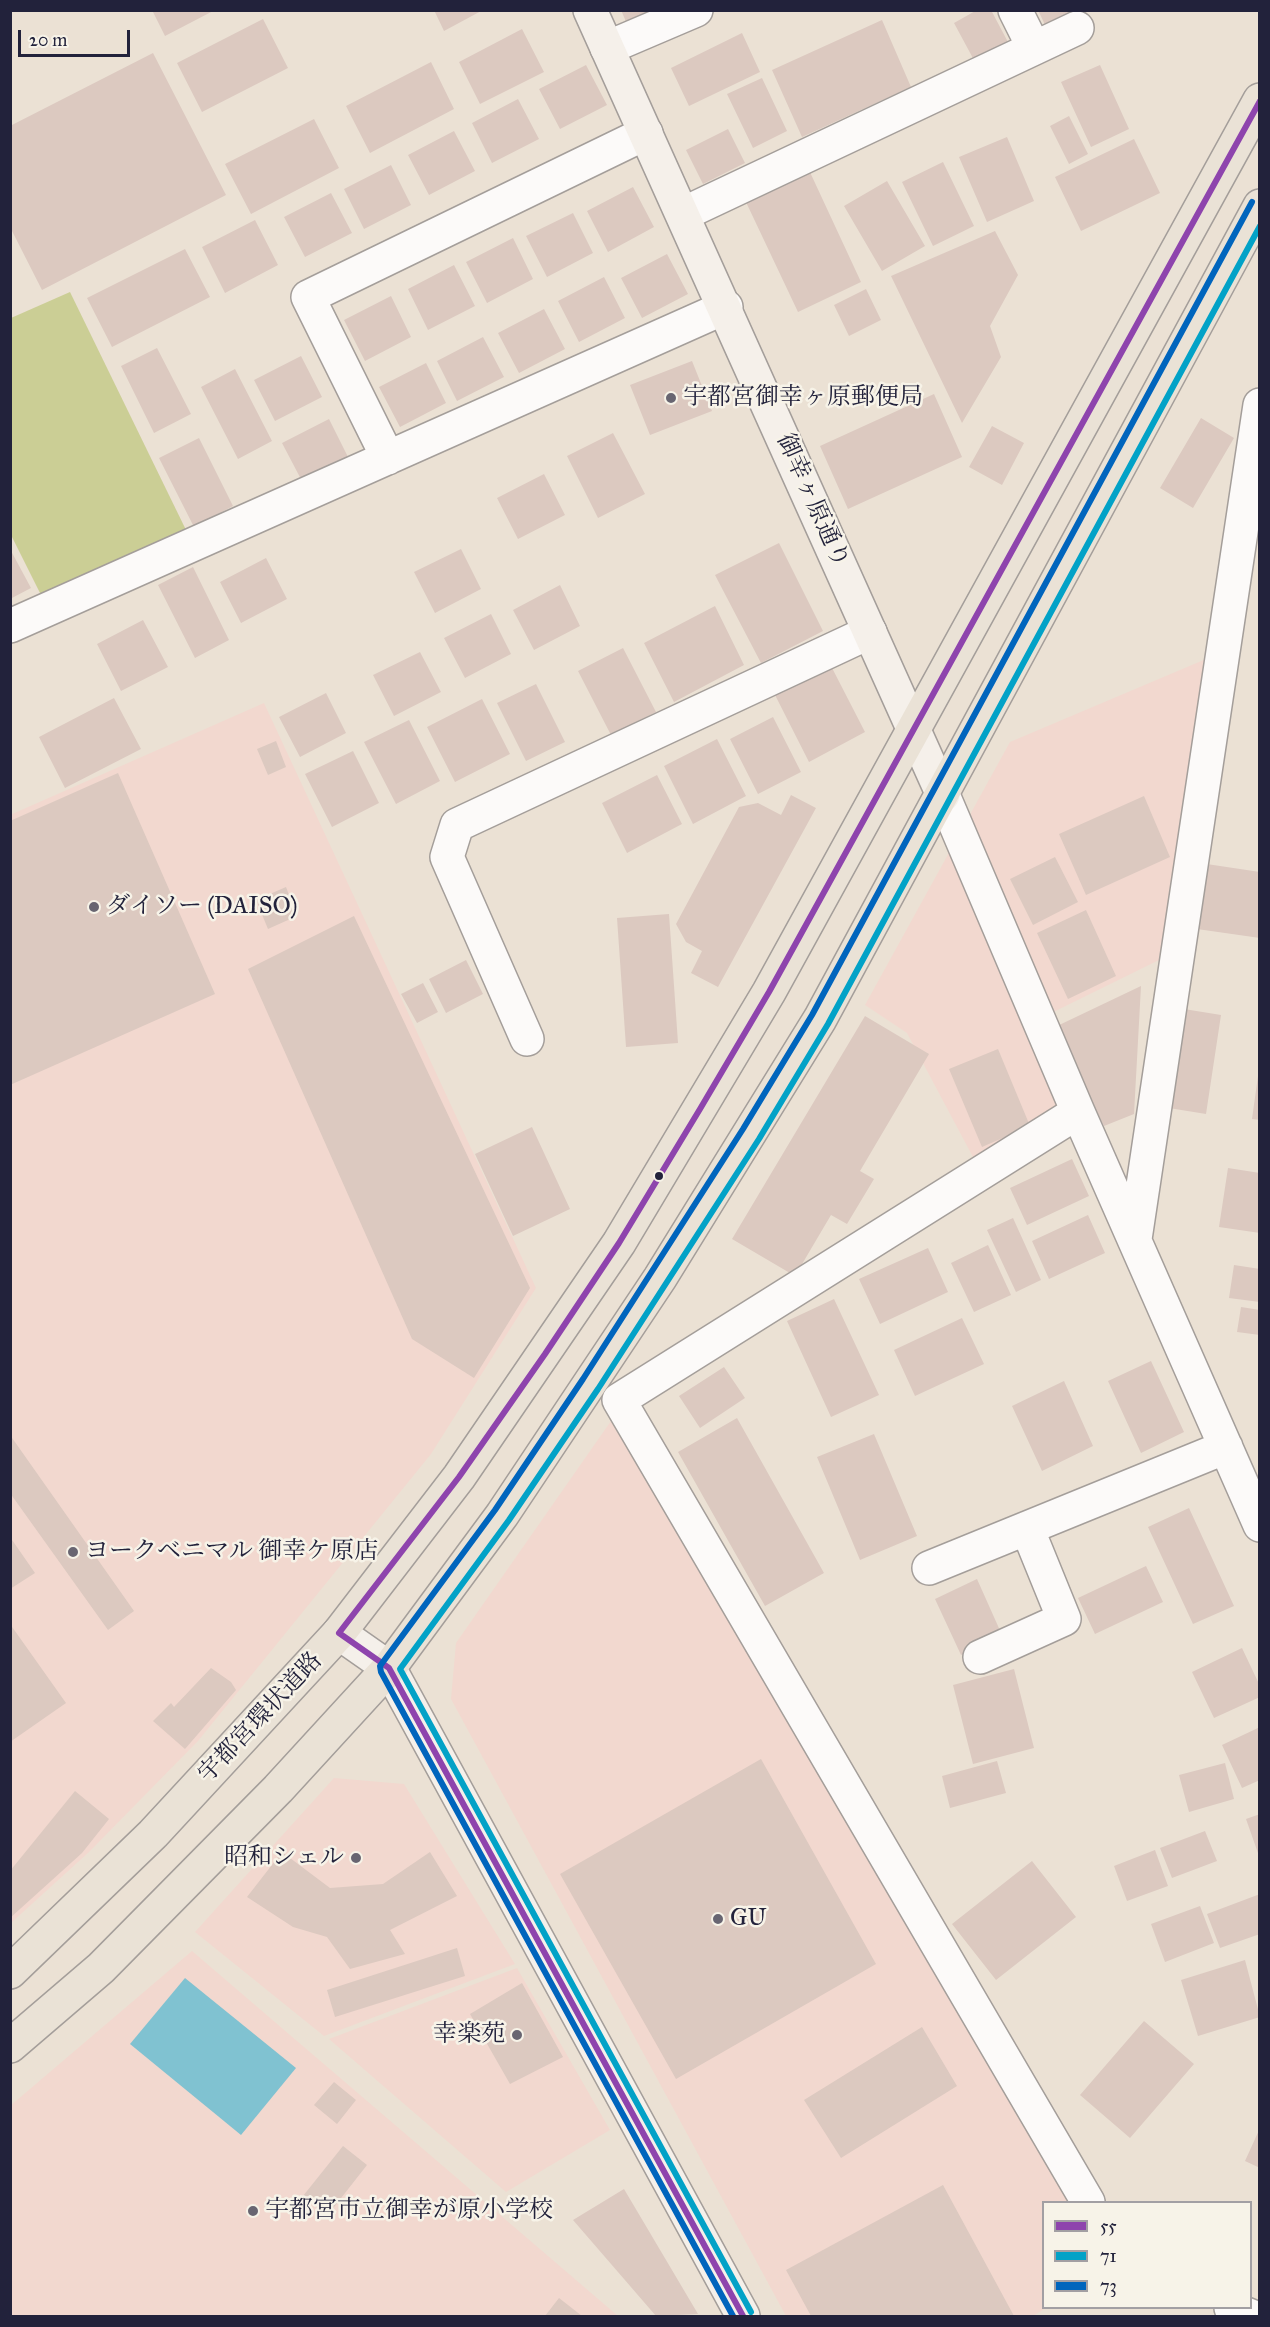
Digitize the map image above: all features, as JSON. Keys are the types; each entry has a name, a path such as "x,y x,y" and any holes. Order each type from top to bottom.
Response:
{"highway":[{"name":"宇都宮環状道路","path":"10,1972 153,1834 339,1633 459,1477 619,1243 769,992 1260,100"},
{"path":"10,2046 109,1961 278,1789 389,1668 502,1515 605,1392 745,1143 820,1019 1259,207"}],"street":[{"name":"御幸ヶ原通り","path":"590,10 726,307 943,795"},
{"path":"607,48 696,10"},
{"path":"1016,10 1034,48"},
{"path":"683,214 1077,28"},
{"path":"388,458 308,297 646,133"},
{"path":"10,626 726,307"},
{"path":"1135,1239 1260,405"},
{"path":"527,1039 447,857 457,825 870,632"},
{"path":"943,795 1078,1112 1226,1447 1258,1511"},
{"path":"1078,1112 605,1392 1087,2201"},
{"path":"929,1568 1226,1447"},
{"path":"980,1657 1064,1619 1027,1528"},
{"path":"339,1633 389,1668 743,2316"},
{"path":"1235,2309 1251,2316"}],"shaded area":[{"path":"1206,659 1159,960 1023,1027 1061,1106 974,1159 907,1033 865,1005 1010,742"},
{"path":"264,703 536,1288 431,1454 198,1741 89,1852 11,1923 10,815"},
{"path":"611,1421 1071,2201 1042,2201 1042,2309 1044,2309 1033,2316 786,2316 451,1699 456,1643"},
{"name":"昭和シェル","path":"334,1778 404,1784 515,1964 324,2036 195,1932"},
{"name":"宇都宮市立御幸が原小学校","path":"192,1951 618,2316 11,2316 10,2106"},
{"path":"517,1968 610,2130 506,2192 329,2039"}],"green space":[{"path":"70,292 186,530 42,597 11,535 11,318"}],"water":[{"path":"185,1978 296,2068 241,2135 130,2044"}],"building":[{"path":"152,10 215,10 165,36"},
{"path":"434,10 483,10 444,31"},
{"path":"621,10 656,10 627,24"},
{"path":"977,10 991,10 1009,44 975,62 954,23"},
{"path":"1038,10 1079,10 1046,27"},
{"path":"263,19 288,68 202,112 177,63"},
{"path":"882,20 911,87 802,137 772,70"},
{"path":"522,29 544,72 480,104 459,62"},
{"path":"742,33 760,72 689,106 671,68"},
{"path":"153,53 226,195 42,290 10,227 10,126"},
{"path":"431,62 454,109 370,153 346,106"},
{"path":"586,65 607,105 560,129 539,89"},
{"path":"1100,65 1129,129 1091,147 1061,82"},
{"path":"762,78 787,131 753,148 727,94"},
{"path":"518,99 539,139 492,163 472,123"},
{"path":"1069,116 1088,154 1069,164 1050,126"},
{"path":"314,119 339,168 251,214 225,164"},
{"path":"728,129 745,163 703,184 686,150"},
{"path":"454,131 475,171 429,195 408,155"},
{"path":"1007,137 1034,201 987,222 959,157"},
{"path":"1134,139 1160,193 1081,231 1055,177"},
{"path":"943,162 974,226 933,246 902,182"},
{"path":"391,165 411,205 364,229 344,189"},
{"path":"809,170 861,282 798,312 745,200"},
{"path":"887,181 925,246 882,271 844,206"},
{"path":"633,187 654,227 608,252 587,211"},
{"path":"331,193 352,233 305,257 284,217"},
{"path":"573,213 593,253 547,277 526,236"},
{"path":"255,220 278,265 225,293 202,247"},
{"path":"995,231 1018,275 990,326 1001,357 962,423 891,276"},
{"path":"513,238 533,279 487,303 466,262"},
{"path":"185,249 210,297 112,347 87,298"},
{"path":"667,254 688,294 642,318 621,278"},
{"path":"454,265 475,306 428,330 408,289"},
{"path":"604,277 625,318 579,342 558,301"},
{"path":"866,289 881,320 849,336 834,305"},
{"path":"391,296 411,337 365,361 344,320"},
{"path":"544,309 565,349 519,373 498,333"},
{"path":"483,337 504,377 457,401 437,361"},
{"path":"157,348 191,414 154,433 121,366"},
{"path":"301,356 322,397 275,421 254,380"},
{"name":"宇都宮御幸ヶ原郵便局","path":"692,361 712,411 650,435 630,385"},
{"path":"426,363 446,403 400,427 379,387"},
{"path":"235,369 272,441 238,459 201,387"},
{"path":"934,394 962,457 848,509 820,446"},
{"path":"1201,418 1234,438 1193,508 1160,488"},
{"path":"329,419 349,459 303,483 282,443"},
{"path":"992,426 1024,443 1002,485 969,467"},
{"path":"613,433 645,494 598,518 567,456"},
{"path":"199,438 233,506 194,527 159,458"},
{"path":"544,474 565,515 518,539 497,498"},
{"path":"779,543 823,631 761,663 715,575"},
{"path":"10,549 31,588 10,599"},
{"path":"461,549 481,589 435,613 414,572"},
{"path":"266,558 287,599 241,623 220,582"},
{"path":"193,567 229,640 195,658 158,585"},
{"path":"560,585 580,626 534,650 513,610"},
{"path":"715,606 744,665 674,702 644,643"},
{"path":"491,614 511,654 465,678 444,638"},
{"path":"143,620 168,667 121,691 97,644"},
{"path":"623,648 656,712 611,735 578,671"},
{"path":"420,652 441,692 394,716 373,675"},
{"path":"830,664 865,732 809,762 774,693"},
{"path":"536,684 565,742 526,761 497,703"},
{"path":"326,693 346,733 300,757 279,717"},
{"path":"114,698 141,749 65,788 39,737"},
{"path":"482,699 510,754 455,782 427,727"},
{"path":"773,717 801,772 758,794 730,739"},
{"path":"409,720 440,781 396,804 364,742"},
{"path":"717,739 746,796 693,824 664,766"},
{"path":"276,741 286,767 268,775 257,749"},
{"path":"353,751 379,803 332,827 305,774"},
{"name":"ダイソー (DAISO)","path":"118,773 215,994 10,1085 10,821"},
{"path":"657,775 682,824 627,853 602,803"},
{"path":"791,795 816,808 718,987 691,973 702,951 686,942 676,924 739,807 758,803 781,815"},
{"path":"1144,796 1170,857 1086,895 1059,834"},
{"path":"1055,857 1078,902 1033,925 1010,879"},
{"path":"1200,863 1260,872 1260,938 1190,928"},
{"path":"286,887 297,916 268,929 256,900"},
{"path":"1086,910 1116,976 1068,999 1037,933"},
{"path":"669,914 678,1043 626,1047 617,918"},
{"path":"354,916 530,1288 474,1378 412,1339 248,969"},
{"path":"466,960 483,994 446,1013 429,979"},
{"path":"423,983 438,1012 417,1023 401,994"},
{"path":"1141,986 1134,1114 1104,1126 1055,1027"},
{"path":"1184,1009 1221,1015 1206,1114 1169,1108"},
{"path":"865,1016 929,1054 860,1171 874,1179 847,1224 831,1215 795,1276 732,1239"},
{"path":"998,1049 1030,1126 982,1147 949,1069"},
{"path":"1258,1076 1260,1076 1260,1120 1252,1119"},
{"path":"532,1127 570,1209 513,1236 475,1154"},
{"path":"1072,1159 1089,1196 1027,1225 1010,1188"},
{"path":"1228,1168 1260,1173 1260,1233 1219,1227"},
{"path":"1088,1215 1105,1253 1049,1279 1032,1241"},
{"path":"1013,1218 1041,1280 1016,1292 987,1230"},
{"path":"988,1245 1011,1295 974,1312 951,1263"},
{"path":"928,1248 948,1292 880,1324 859,1279"},
{"path":"1234,1265 1260,1269 1260,1302 1229,1298"},
{"path":"834,1299 879,1395 831,1417 787,1321"},
{"path":"1241,1307 1260,1310 1260,1335 1237,1332"},
{"path":"962,1318 984,1364 915,1396 894,1350"},
{"path":"1151,1361 1184,1432 1141,1453 1108,1381"},
{"path":"724,1367 745,1398 700,1428 679,1396"},
{"path":"1064,1381 1093,1446 1042,1471 1012,1406"},
{"path":"737,1418 824,1573 765,1606 678,1452"},
{"path":"874,1434 917,1536 860,1560 817,1457"},
{"name":"ヨークベニマル 御幸ケ原店","path":"10,1435 134,1611 108,1630 10,1493"},
{"path":"1189,1508 1234,1606 1193,1624 1148,1527"},
{"name":"ヨークベニマル 御幸ケ原店","path":"10,1537 35,1573 10,1589"},
{"path":"1146,1566 1163,1602 1095,1634 1078,1598"},
{"path":"977,1579 1002,1635 961,1655 935,1599"},
{"path":"10,1624 66,1703 10,1742"},
{"path":"1242,1648 1260,1686 1260,1697 1214,1718 1192,1672"},
{"path":"211,1668 231,1682 236,1690 185,1749 153,1721 171,1703 174,1707"},
{"path":"1014,1669 1034,1748 973,1764 953,1685"},
{"path":"1260,1727 1260,1780 1242,1788 1222,1745"},
{"name":"GU","path":"761,1759 876,1964 676,2079 560,1874"},
{"path":"997,1761 1006,1793 950,1808 942,1776"},
{"path":"1225,1763 1234,1799 1189,1812 1179,1775"},
{"path":"75,1791 109,1819 82,1853 10,1918 10,1871"},
{"path":"1260,1814 1260,1856 1259,1856 1246,1819"},
{"path":"1205,1831 1217,1861 1172,1878 1160,1848"},
{"path":"1155,1850 1168,1886 1127,1901 1114,1866"},
{"path":"282,1852 330,1888 383,1884 430,1852 457,1896 390,1930 405,1954 350,1969 327,1937 293,1927 247,1897"},
{"path":"1032,1861 1076,1917 996,1980 952,1924"},
{"path":"1260,1894 1260,1934 1220,1948 1207,1914"},
{"path":"1200,1906 1214,1943 1165,1962 1151,1924"},
{"path":"457,1948 465,1976 335,2017 327,1990"},
{"path":"1245,1960 1260,2017 1198,2036 1181,1980"},
{"name":"幸楽苑","path":"522,1983 563,2057 510,2084 470,2014"},
{"path":"1144,2021 1194,2064 1130,2138 1080,2095"},
{"path":"922,2027 957,2086 841,2158 804,2100"},
{"path":"334,2082 356,2100 337,2124 314,2105"},
{"path":"1260,2128 1260,2168 1245,2161"},
{"path":"343,2146 367,2165 327,2216 303,2196"},
{"path":"943,2185 1014,2316 811,2316 786,2270"},
{"path":"624,2189 698,2314 656,2316 573,2220"},
{"path":"559,2298 582,2316 545,2316"}],"transit line":[{"name":"55","path":"339,1633 459,1477 545,1354 619,1243 700,1109 769,992 1260,101"},
{"name":"73","path":"733,2316 381,1672 380,1666 495,1510 583,1379 743,1129 812,1015 1252,202"},
{"name":"71","path":"751,2312 400,1669 509,1520 598,1389 759,1139 828,1024 1260,226"},
{"name":"55","path":"339,1633 389,1668 743,2316"}],"place":[{"name":"宇都宮御幸ヶ原郵便局","path":"671,398"},
{"name":"ダイソー (DAISO)","path":"94,907"},
{"name":"ヨークベニマル 御幸ケ原店","path":"73,1552"},
{"name":"昭和シェル","path":"356,1858"},
{"name":"GU","path":"718,1919"},
{"name":"幸楽苑","path":"517,2035"},
{"name":"宇都宮市立御幸が原小学校","path":"253,2211"}]}
